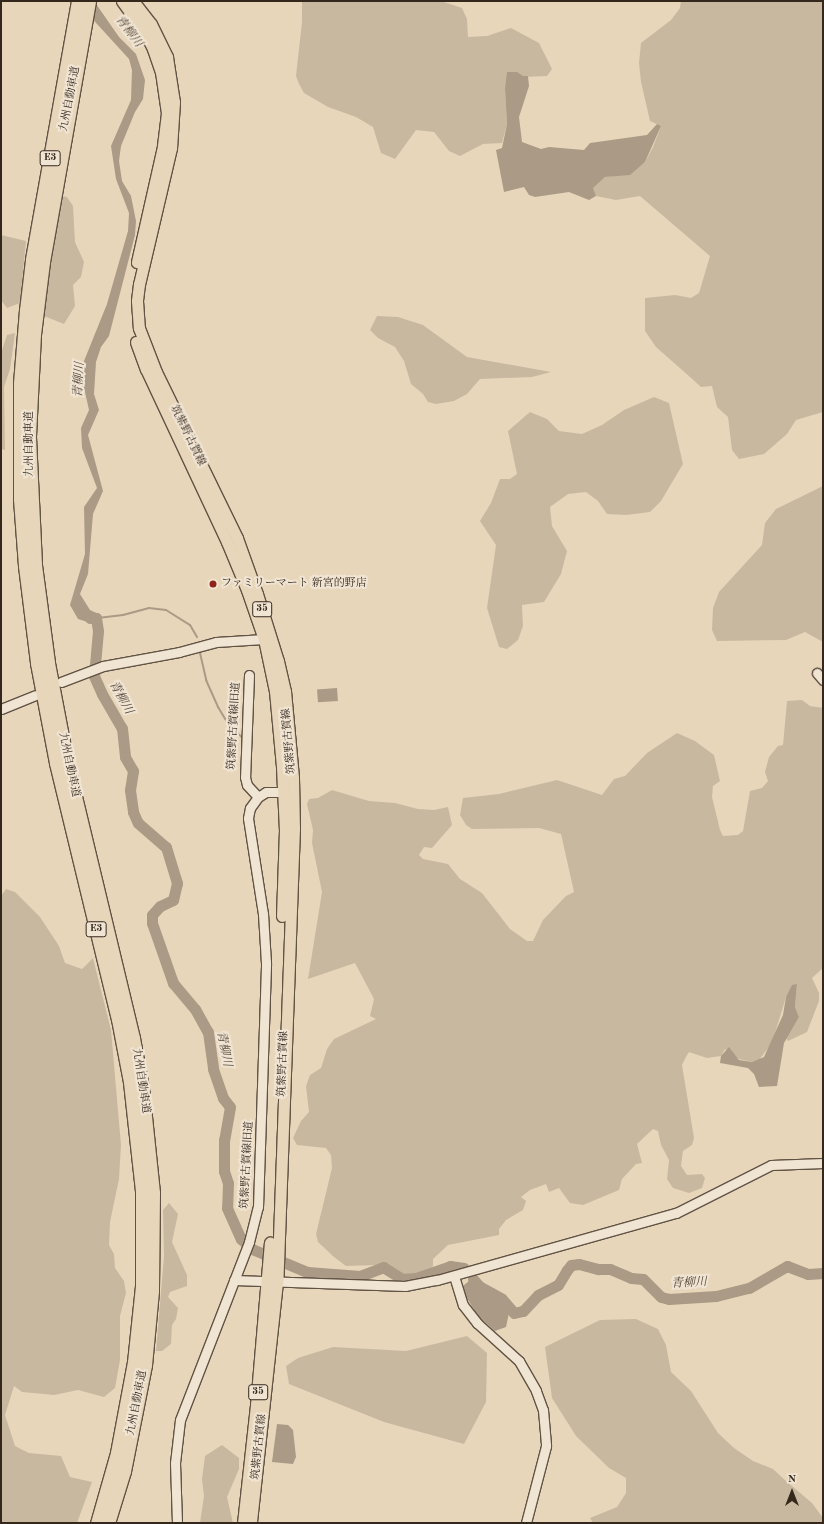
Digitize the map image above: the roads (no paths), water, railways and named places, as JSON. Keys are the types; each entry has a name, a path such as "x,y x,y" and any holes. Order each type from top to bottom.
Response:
{"highway":[{"name":"九州自動車道","path":"31,310 89,1"},
{"name":"九州自動車道","path":"78,4 39,218 29,334 20,383 20,499 30,619 56,763 118,1019 133,1103 142,1192 142,1286 134,1362 117,1452 97,1523"},
{"name":"九州自動車道","path":"29,334 30,500 41,618 67,763 133,1038 142,1088 153,1193 152,1291 145,1365 126,1464 108,1523"}],"main road":[{"name":"筑紫野古賀線","path":"122,1 144,31 153,49 161,72 167,113 164,138 131,295 132,328 146,369 238,569 264,639 276,691 289,792"},
{"name":"筑紫野古賀線","path":"133,1 151,24 167,57 175,123 139,284 137,301 139,328 142,341 158,377 236,538 257,594 278,661 285,691 289,792 273,1258 251,1523"},
{"name":"筑紫野古賀線","path":"243,1523 272,1282"}],"street":[{"path":"61,682 103,666 179,652 216,642 264,639"},
{"name":"筑紫野古賀線旧道","path":"177,1523 176,1463 180,1420 247,1246 258,1207 261,1177 265,1026 263,914 248,818 250,808 258,797 247,785 245,777 249,676"},
{"path":"1,710 35,695"},
{"path":"258,797 266,792 289,792"},
{"path":"234,1280 405,1286 454,1276 676,1213 771,1165 823,1163"},
{"path":"454,1276 463,1305 477,1323 519,1361 533,1384 543,1410 546,1446 526,1523"}],"waterway":[{"path":"98,618 123,615 149,608 166,610 190,625 197,637"},
{"name":"青柳川","path":"90,618 96,618 98,631 94,676 102,694 122,728 125,757 133,771 130,790 133,812 138,823 166,847 177,883 173,900 160,906 152,915 152,923 173,983 195,1009 208,1032 213,1069 223,1098 230,1107 224,1140 224,1171 228,1183 227,1208 241,1239 252,1249 307,1272 360,1276 383,1267 402,1279 416,1278 450,1266 464,1268"},
{"path":"200,653 206,680 218,707 230,727 243,738"},
{"name":"青柳川","path":"473,1279 479,1286 502,1299 514,1313 523,1311 538,1295 558,1285 571,1265 579,1264 598,1269 610,1269 631,1278 643,1279 661,1297 669,1299 716,1296 749,1288 787,1266 808,1274 823,1273"}],"place":[{"name":"ファミリーマート 新宮的野店","path":"213,584"}]}
